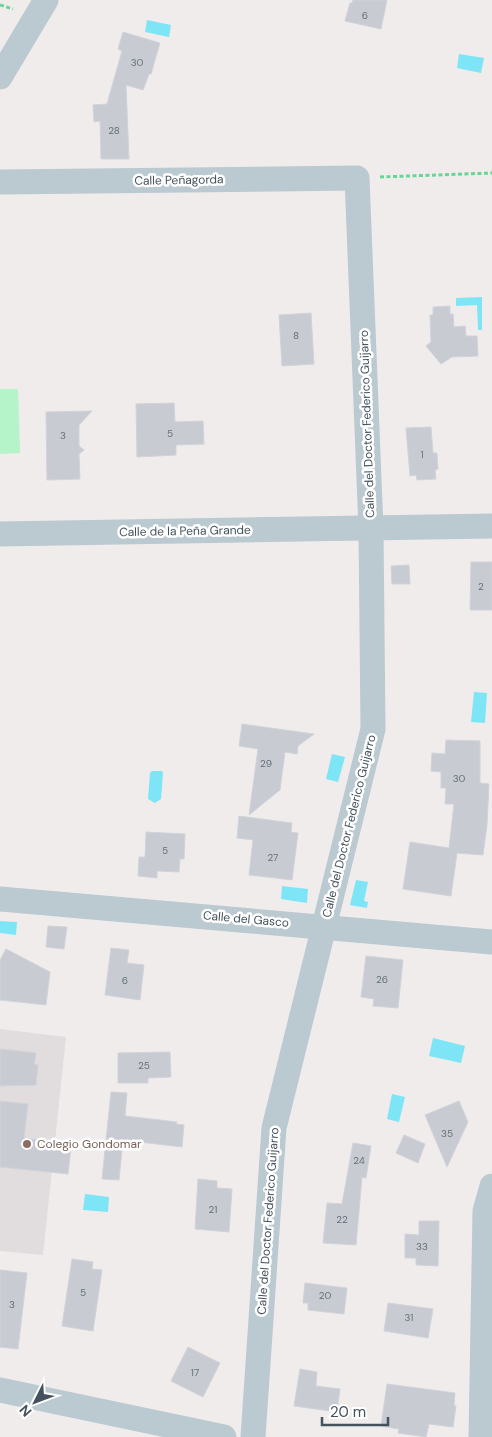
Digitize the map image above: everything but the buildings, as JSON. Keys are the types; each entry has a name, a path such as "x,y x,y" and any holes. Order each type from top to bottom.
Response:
{"street":[{"path":"0,78 46,0"},
{"name":"Calle Peñagorda","path":"0,182 357,178"},
{"name":"Calle del Doctor Federico Guijarro","path":"253,1437 274,1128 373,729 371,528 357,178"},
{"name":"Calle de la Peña Grande","path":"0,534 492,526"},
{"name":"Calle del Gasco","path":"0,899 492,942"},
{"path":"481,1437 485,1211 492,1186"},
{"path":"0,1390 224,1437"}],"path":[{"path":"357,178 492,174"}],"shaded area":[{"name":"Colegio Gondomar","path":"0,1029 66,1037 43,1255 0,1251"}],"green space":[{"path":"0,389 18,389 20,453 0,454"}],"water":[{"path":"147,20 171,25 169,37 145,32"},
{"path":"459,54 484,58 481,73 457,68"},
{"path":"482,297 482,330 478,330 477,305 456,306 456,298"},
{"path":"474,692 487,693 485,723 471,722"},
{"path":"332,754 345,757 338,782 326,779"},
{"path":"152,771 162,771 163,773 161,799 155,803 148,799 150,773"},
{"path":"356,880 368,882 364,901 368,902 367,908 350,905"},
{"path":"282,886 308,889 307,903 281,899"},
{"path":"0,921 17,922 16,935 0,933"},
{"path":"433,1038 465,1046 461,1063 429,1056"},
{"path":"392,1094 405,1097 399,1122 387,1119"},
{"path":"85,1194 109,1197 108,1212 83,1210"}],"place":[{"name":"Colegio Gondomar","path":"27,1144"}]}
